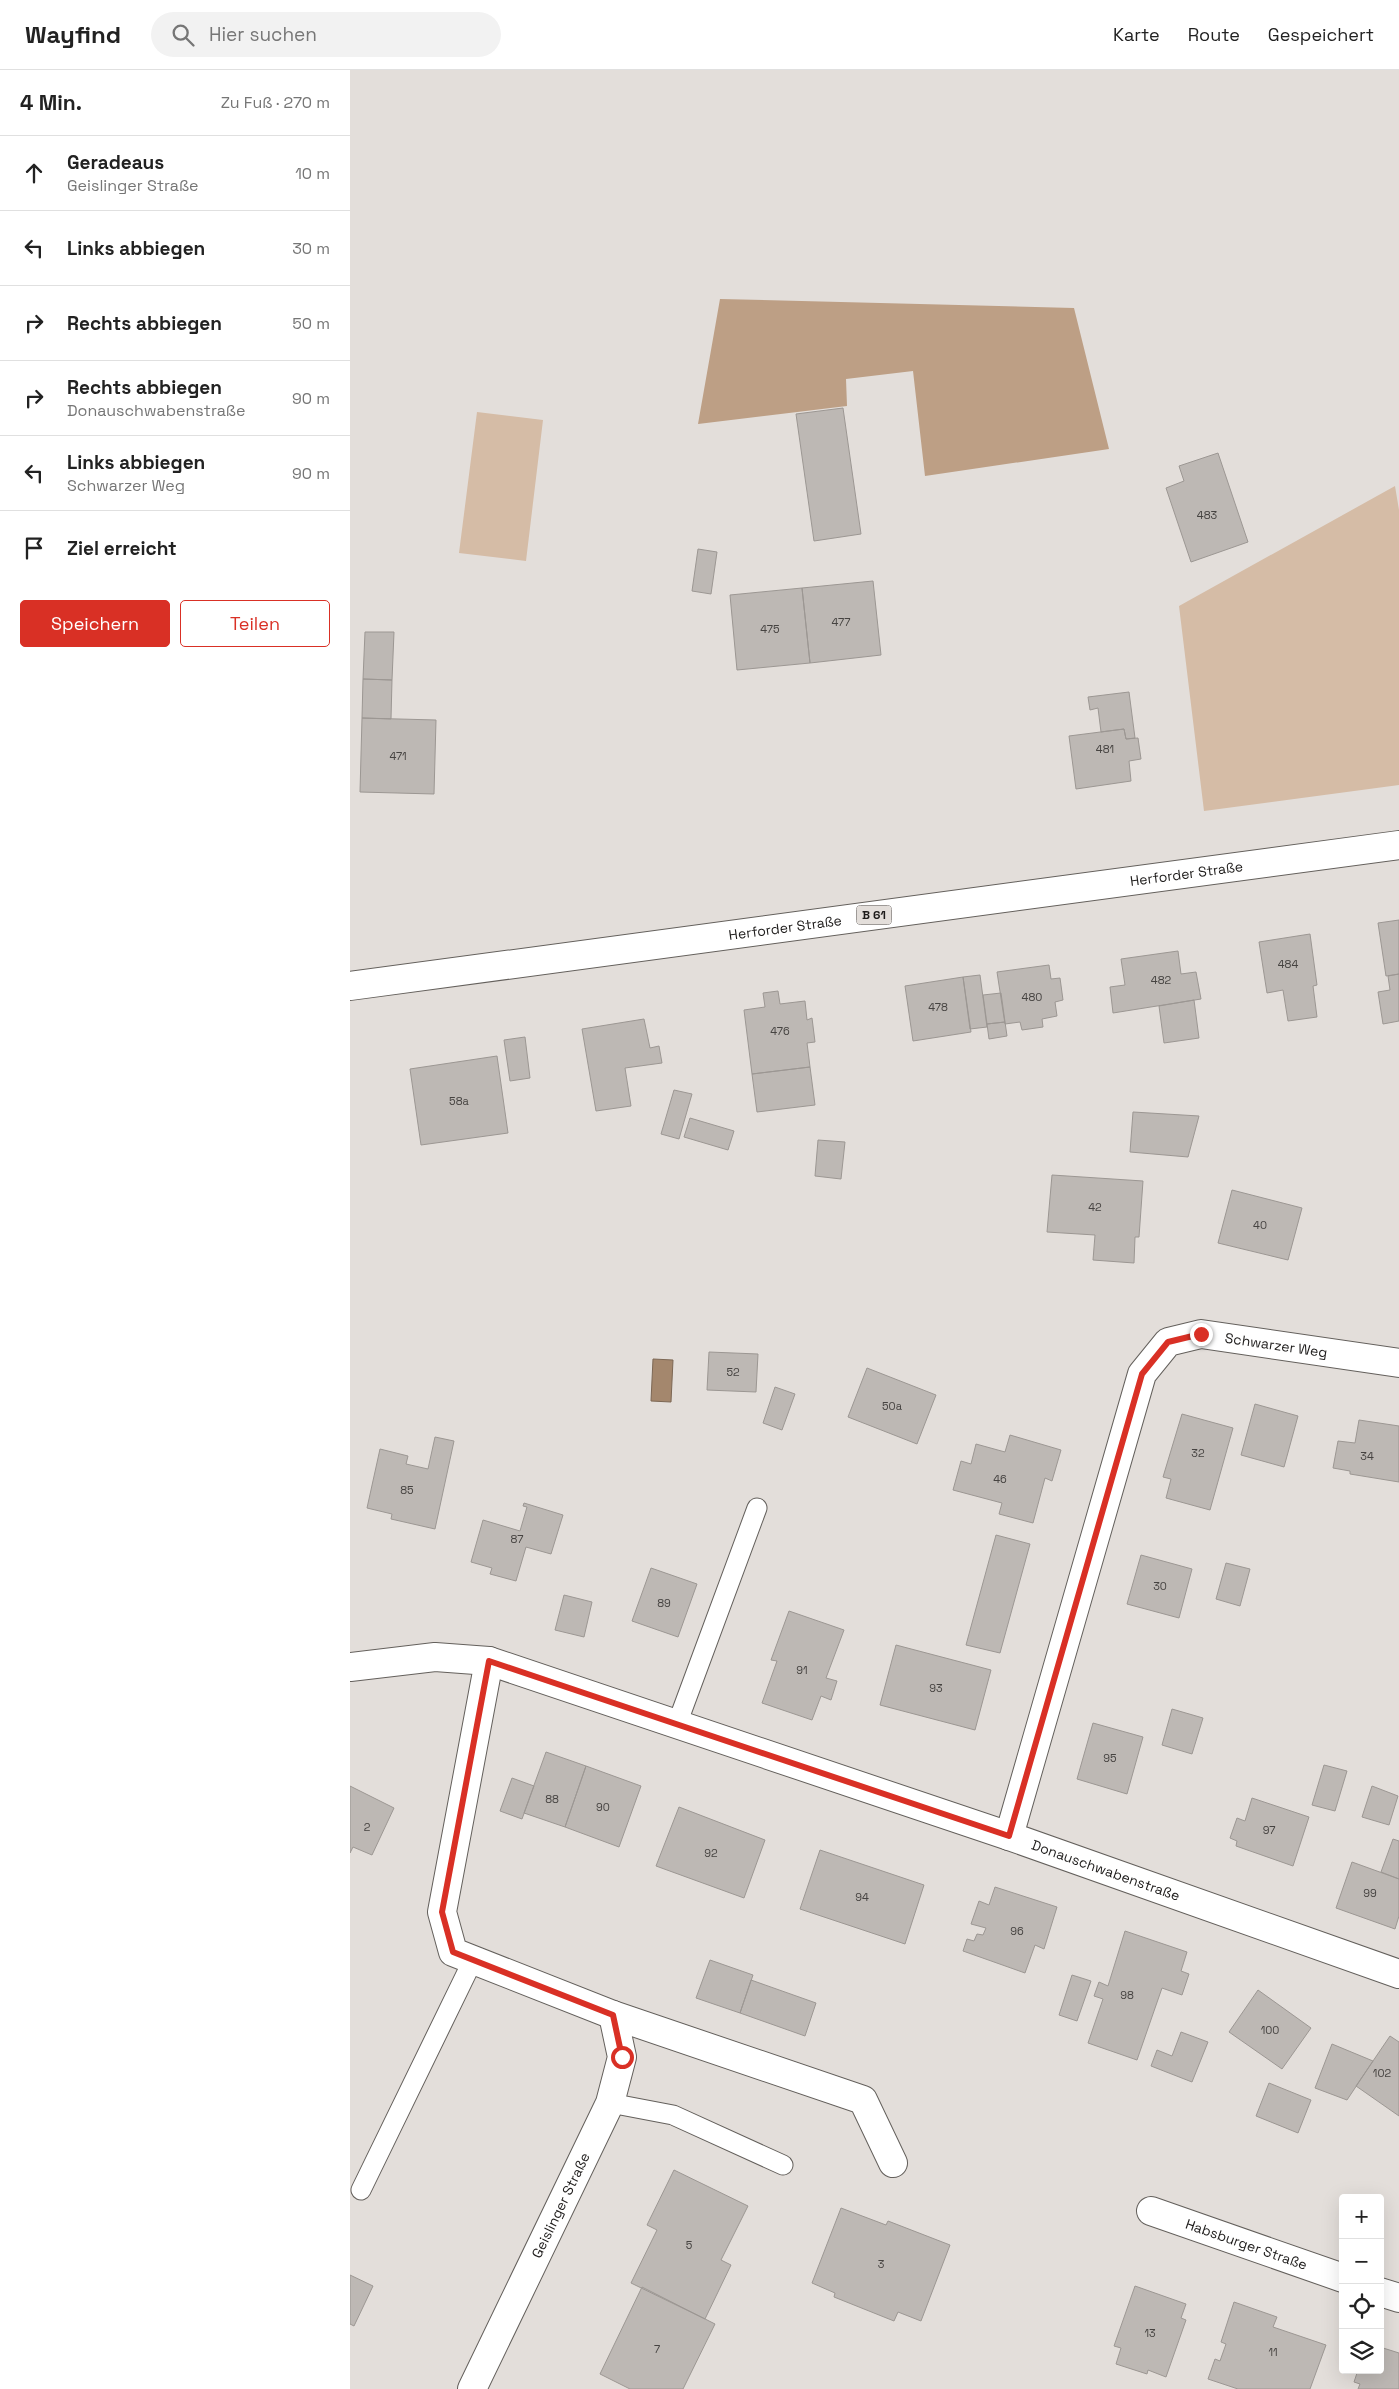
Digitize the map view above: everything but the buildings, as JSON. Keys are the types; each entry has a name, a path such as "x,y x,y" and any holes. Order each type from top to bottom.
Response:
{"street":[{"name":"Herforder Straße","path":"350,986 1399,845"},
{"name":"Schwarzer Weg","path":"1009,1836 1142,1374 1162,1348 1168,1342 1201,1334 1399,1363"},
{"name":"Donauschwabenstraße","path":"350,1667 435,1657 489,1661 1009,1836 1399,1974"},
{"path":"489,1661 442,1912 453,1952 613,2015 863,2100 893,2163"},
{"name":"Geislinger Straße","path":"472,2389 610,2103 622,2057 613,2015"},
{"name":"Habsburger Straße","path":"1151,2211 1339,2277"},
{"path":"1384,2293 1399,2298"}],"lane":[{"path":"677,1724 757,1508"},
{"path":"361,2190 473,1960"},
{"path":"610,2103 673,2115 783,2164"}],"shaded area":[{"path":"720,299 1074,308 1109,449 925,476 913,371 846,379 847,406 698,424"},
{"path":"477,412 543,420 526,561 459,553"},
{"path":"1395,486 1399,510 1399,785 1204,811 1179,606"},
{"path":"653,1359 673,1360 671,1402 651,1401"}],"route":[{"path":"622,2057 613,2015 453,1952 442,1912 489,1661 1009,1836 1142,1374 1168,1342 1201,1334"}]}
